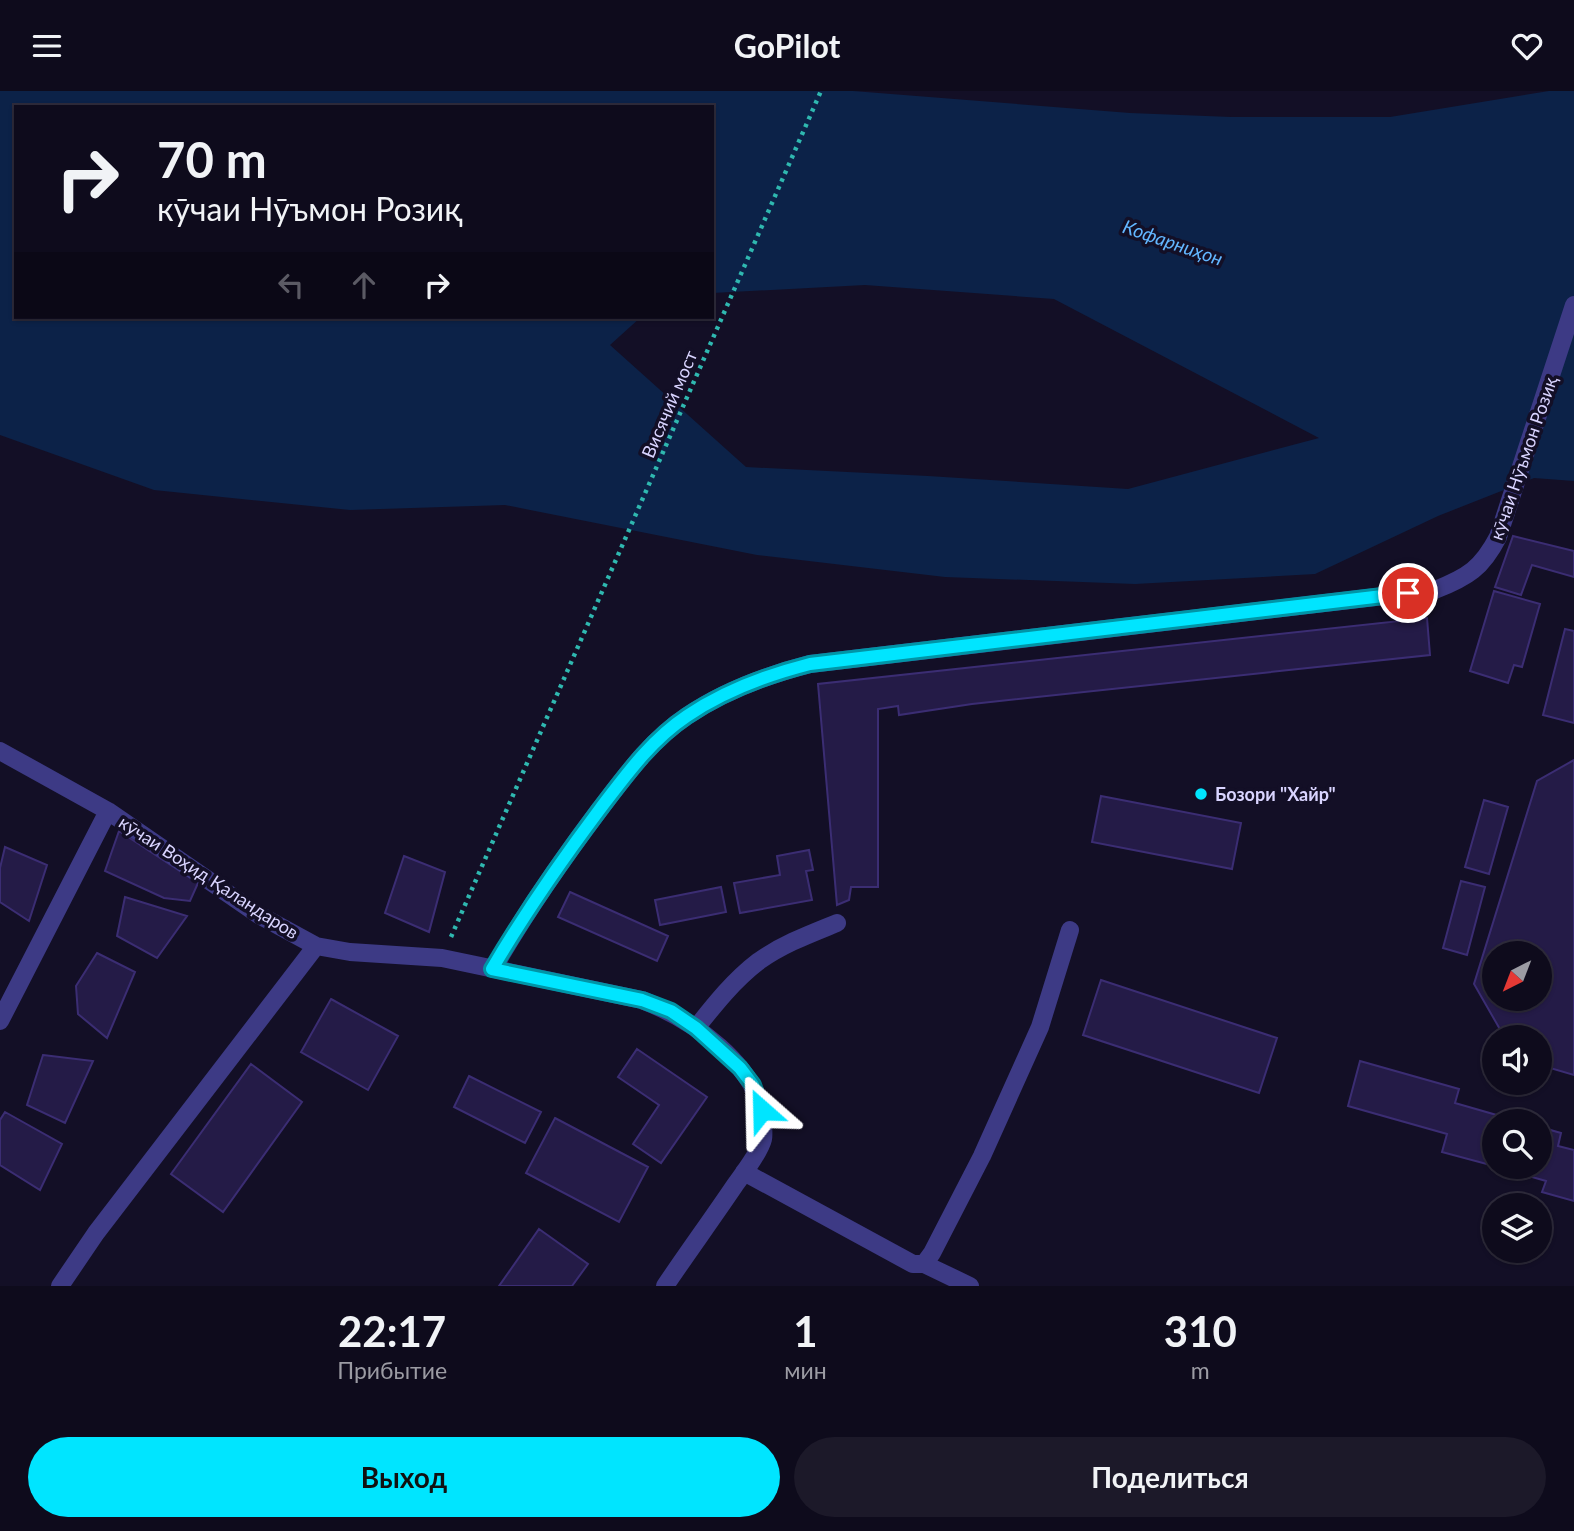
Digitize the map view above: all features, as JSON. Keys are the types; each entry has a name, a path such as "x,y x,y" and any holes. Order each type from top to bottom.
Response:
{"street":[{"name":"кӯчаи Нӯъмон Розиқ","path":"492,969 556,866 635,763 686,716 748,684 778,672 810,664 1435,590 1475,571 1498,537 1574,305"},
{"name":"кӯчаи Воҳид Қаландаров","path":"0,751 108,811 259,915 316,946 350,952 442,958 642,1000 671,1011 696,1028 720,1048 753,1085 762,1110 763,1139 744,1172 665,1286"},
{"path":"0,1021 108,811"},
{"path":"696,1028 727,990 761,960 787,945 837,923"},
{"path":"924,1264 932,1254 982,1156 1040,1027 1070,930"},
{"path":"60,1286 96,1233 316,946"},
{"path":"744,1172 913,1263 924,1264 970,1286"}],"path":[{"name":"Висячий мост","path":"442,958 821,91"}],"water":[{"name":"Кофарниҳон","path":"0,91 853,91 1130,113 1231,117 1390,117 1549,91 1574,91 1574,481 1534,478 1438,516 1315,574 1135,584 945,577 757,555 505,505 350,510 154,490 0,435"}],"building":[{"path":"1513,536 1574,551 1574,577 1532,565 1521,595 1495,587"},
{"path":"1494,591 1540,604 1522,667 1514,665 1508,683 1470,671"},
{"path":"1427,618 1430,655 972,704 899,715 898,706 878,709 878,887 851,887 849,900 837,905 818,684"},
{"path":"1565,629 1574,631 1574,723 1543,715"},
{"path":"1574,760 1574,1075 1552,1069 1552,1025 1498,1025 1490,1011 1552,1011 1552,941 1487,941 1537,781"},
{"path":"1101,796 1241,823 1232,869 1092,842"},
{"path":"1484,800 1508,807 1489,874 1465,867"},
{"path":"119,831 198,883 190,901 164,898 105,871"},
{"path":"5,847 47,865 29,921 0,902 0,868"},
{"path":"809,850 813,870 806,871 812,900 740,913 734,883 780,875 777,856"},
{"path":"404,856 445,872 429,932 385,913"},
{"path":"1461,881 1485,887 1467,955 1443,948"},
{"path":"721,887 726,912 660,925 655,900"},
{"path":"570,892 668,936 657,961 558,917"},
{"path":"125,897 187,916 157,958 117,936"},
{"path":"97,953 135,972 107,1038 78,1014 76,986"},
{"path":"1482,958 1482,998 1474,984"},
{"path":"1101,980 1277,1038 1259,1093 1083,1035"},
{"path":"331,999 398,1036 368,1090 301,1052"},
{"path":"637,1049 707,1097 661,1163 633,1144 659,1105 618,1077"},
{"path":"43,1055 93,1061 65,1123 27,1105"},
{"path":"1360,1061 1459,1089 1455,1103 1482,1111 1482,1163 1442,1152 1447,1134 1348,1106"},
{"path":"251,1064 302,1102 223,1212 171,1174"},
{"path":"469,1076 541,1112 525,1143 454,1107"},
{"path":"5,1112 62,1144 40,1190 0,1165 0,1120"},
{"path":"555,1118 648,1167 619,1222 526,1173"},
{"path":"1552,1130 1561,1133 1558,1146 1574,1150 1574,1201 1542,1192 1546,1181 1539,1179 1552,1179"},
{"path":"539,1229 588,1264 572,1286 499,1286"}],"place":[{"name":"Бозори \"Хайр\"","path":"1201,794"}],"route":[{"path":"762,1110 753,1085 740,1068 696,1028 671,1011 642,1000 492,969 556,866 635,763 686,716 748,684 778,672 810,664 1408,593"}]}
